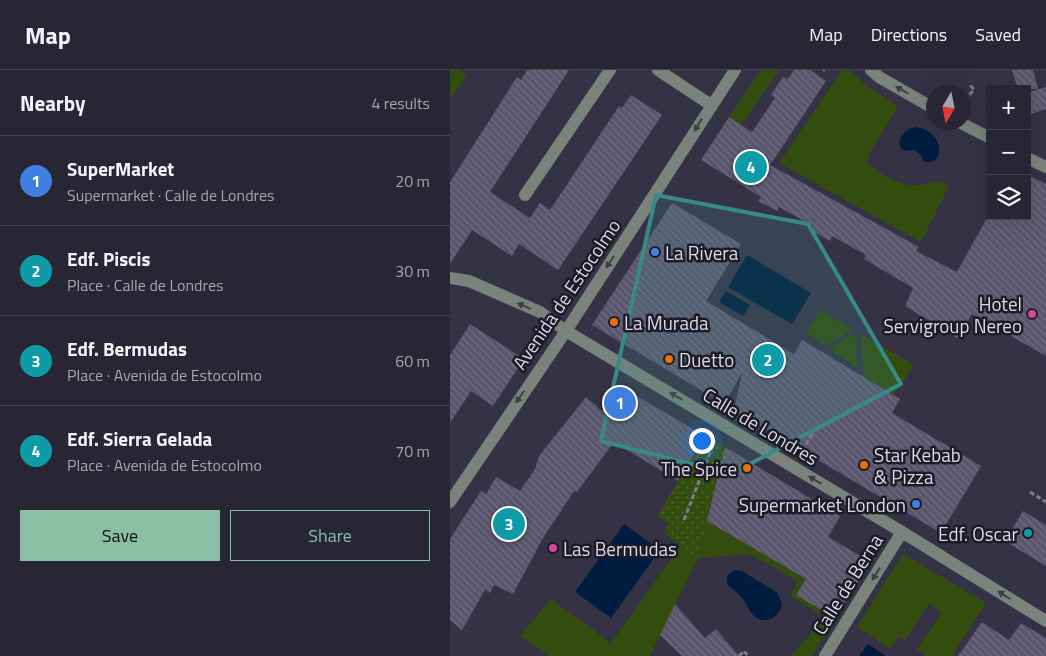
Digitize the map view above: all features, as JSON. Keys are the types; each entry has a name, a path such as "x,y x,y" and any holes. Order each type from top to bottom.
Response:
{"street":[{"path":"525,196 610,70"},
{"path":"658,70 711,105"},
{"name":"Avenida de Estocolmo","path":"450,502 566,331 735,70"},
{"path":"871,70 926,103"},
{"path":"971,128 986,136"},
{"path":"1031,160 1046,167"},
{"name":"Calle de Londres","path":"450,278 469,281 540,312 566,331 793,466 1046,621"},
{"name":"Calle de Berna","path":"825,656 902,532"}],"path":[{"path":"684,520 722,424"},
{"path":"793,466 816,428"},
{"path":"1030,492 1046,502"},
{"path":"739,656 744,651 748,656"}],"highlighted area":[{"path":"656,195 808,224 901,384 731,474 601,441"}],"green space":[{"path":"450,70 458,70 467,76 450,99"},
{"path":"761,70 779,70 741,125 729,117"},
{"path":"842,70 849,70 869,88 898,106 869,154 868,164 885,176 905,184 919,185 937,182 949,186 921,242 779,163"},
{"path":"820,310 853,329 826,346 806,333"},
{"path":"851,334 856,338 857,368 830,349"},
{"path":"861,334 914,365 894,395 863,376"},
{"path":"706,436 725,447 698,558 664,533 669,524 657,516"},
{"path":"707,521 806,579 797,595 835,618 812,656 791,656 826,617 790,596 798,581 750,554 698,558"},
{"path":"681,545 698,558 650,656 549,656 520,636 551,599 611,643"},
{"path":"903,554 986,603 952,656 926,656 917,649 942,612 929,603 905,640 899,636 890,649 857,627"}],"water":[{"path":"915,127 933,135 939,148 939,155 936,160 930,162 923,161 920,154 914,150 907,151 900,146 904,133"},
{"path":"747,255 811,293 792,324 728,287"},
{"path":"726,291 750,305 743,316 719,302"},
{"path":"624,524 660,550 611,618 575,592"},
{"path":"734,570 742,571 778,593 782,605 774,617 761,620 752,614 743,599 727,584 727,576"},
{"path":"868,644 886,656 859,656"}],"building":[{"path":"527,70 569,70 490,192 530,218 540,203 550,210 619,106 622,108 631,95 662,115 558,270 519,244 512,256 472,230 450,264 450,182 517,77 521,80"},
{"path":"794,70 810,70 826,81 770,165 919,247 916,251 957,272 986,220 1031,220 1031,177 1046,184 1046,356 972,314 957,338 905,306 913,288 864,259 866,255 832,236 830,241 811,230 813,226 779,207 777,211 758,201 761,197 701,160 729,117 752,132 775,98 771,95 783,77 788,79"},
{"path":"1012,70 1033,70 1038,89 1031,89 1031,85 1017,85"},
{"path":"1046,87 1046,109 1031,114 1031,92"},
{"path":"672,203 741,244 706,301 794,354 802,340 900,399 892,413 981,466 941,533 734,410 742,373 724,404 592,325"},
{"path":"470,324 524,359 493,406 471,391 450,423 450,355"},
{"path":"618,385 705,436 678,481 614,442 577,492 574,491 543,538 513,594 494,585 490,593 485,590 462,630 450,620 450,539 481,491 486,494 496,477 520,491 535,469 539,456 586,397 602,411"},
{"path":"725,447 840,516 828,537 871,562 835,618 796,595 806,579 707,521"},
{"name":"Edf. Oscar","path":"1023,511 1046,525 1046,566 1005,541"},
{"path":"675,604 705,638 716,629 739,656 682,656 660,635"},
{"path":"982,622 1009,640 1021,623 1046,638 1046,656 958,656"}],"place":[{"name":"Edf. Sierra Gelada","path":"751,167"},
{"name":"La Rivera","path":"655,252"},
{"name":"Hotel Servigroup Nereo","path":"1032,314"},
{"name":"La Murada","path":"614,322"},
{"name":"Duetto","path":"669,359"},
{"name":"Edf. Piscis","path":"768,360"},
{"name":"SuperMarket","path":"620,403"},
{"name":"Star Kebab & Pizza","path":"864,465"},
{"name":"The Spice","path":"747,468"},
{"name":"Supermarket London","path":"916,504"},
{"name":"Edf. Bermudas","path":"509,524"},
{"name":"Edf. Oscar","path":"1028,533"},
{"name":"Las Bermudas","path":"553,548"}]}
